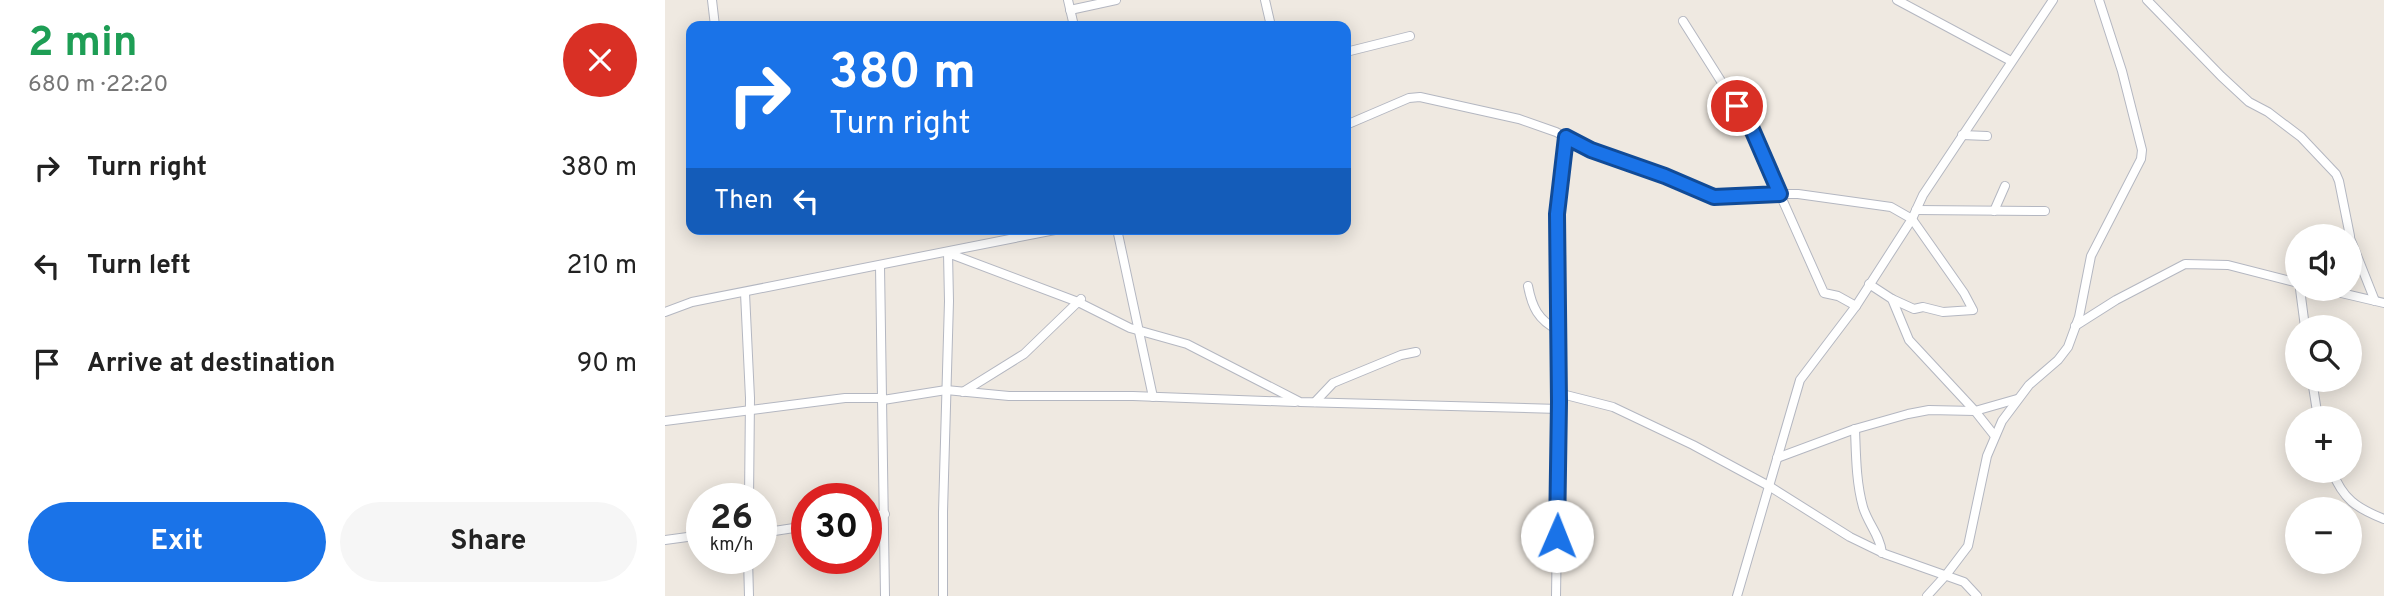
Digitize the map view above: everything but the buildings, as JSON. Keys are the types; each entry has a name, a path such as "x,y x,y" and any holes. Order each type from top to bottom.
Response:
{"street":[{"path":"712,0 714,21"},
{"path":"1068,0 1073,21"},
{"path":"1070,10 1116,0"},
{"path":"1265,0 1270,21"},
{"path":"1897,0 2011,61"},
{"path":"1737,596 1800,380 1856,306 1914,214 1923,195 2053,0"},
{"path":"1927,596 1947,575 1968,546 1994,435 2017,399 2068,346 2091,256 2141,159 2137,130 2122,71 2099,0"},
{"path":"2147,0 2230,85 2249,102 2268,112 2301,137 2336,174 2347,224"},
{"path":"1683,21 1751,127 1824,293 1838,296 1856,306"},
{"path":"1351,51 1410,36"},
{"path":"1351,123 1409,97 1420,97 1519,119 1714,197 1780,194 1882,205 1914,214 2045,211"},
{"path":"1962,135 1987,136"},
{"path":"1556,596 1559,409 1557,214 1566,137"},
{"path":"1994,211 2004,186"},
{"path":"1869,284 1914,309 1923,307 1943,312 1973,310 1914,214"},
{"path":"665,312 692,302 1032,235"},
{"path":"1118,235 1153,397"},
{"path":"948,253 1080,300 1138,330 1187,344 1300,402"},
{"path":"943,596 948,253"},
{"path":"2362,263 2380,302"},
{"path":"2075,326 2116,300 2185,264 2228,265 2285,280"},
{"path":"880,266 885,596"},
{"path":"1528,286 1538,315 1546,324 1558,330"},
{"path":"745,293 749,483"},
{"path":"2362,298 2380,302"},
{"path":"1892,299 1909,340 1994,435"},
{"path":"963,393 1024,354 1080,300"},
{"path":"1315,402 1333,383 1401,355 1416,352"},
{"path":"665,421 845,398 883,399 946,390 1009,396 1153,397 1559,409"},
{"path":"1558,393 1613,408 1693,445 1769,486 1839,530 1882,553 1964,582 1977,596"},
{"path":"1777,458 1854,429 1930,410 1975,411 2017,399"},
{"path":"1854,429 1863,509 1880,540 1882,553"},
{"path":"2338,483 2346,497 2367,512 2384,519"},
{"path":"665,540 686,537"},
{"path":"748,574 748,596"}],"route":[{"path":"1557,536 1557,214 1566,137 1591,150 1665,176 1714,197 1780,194 1751,127 1737,106"}]}
